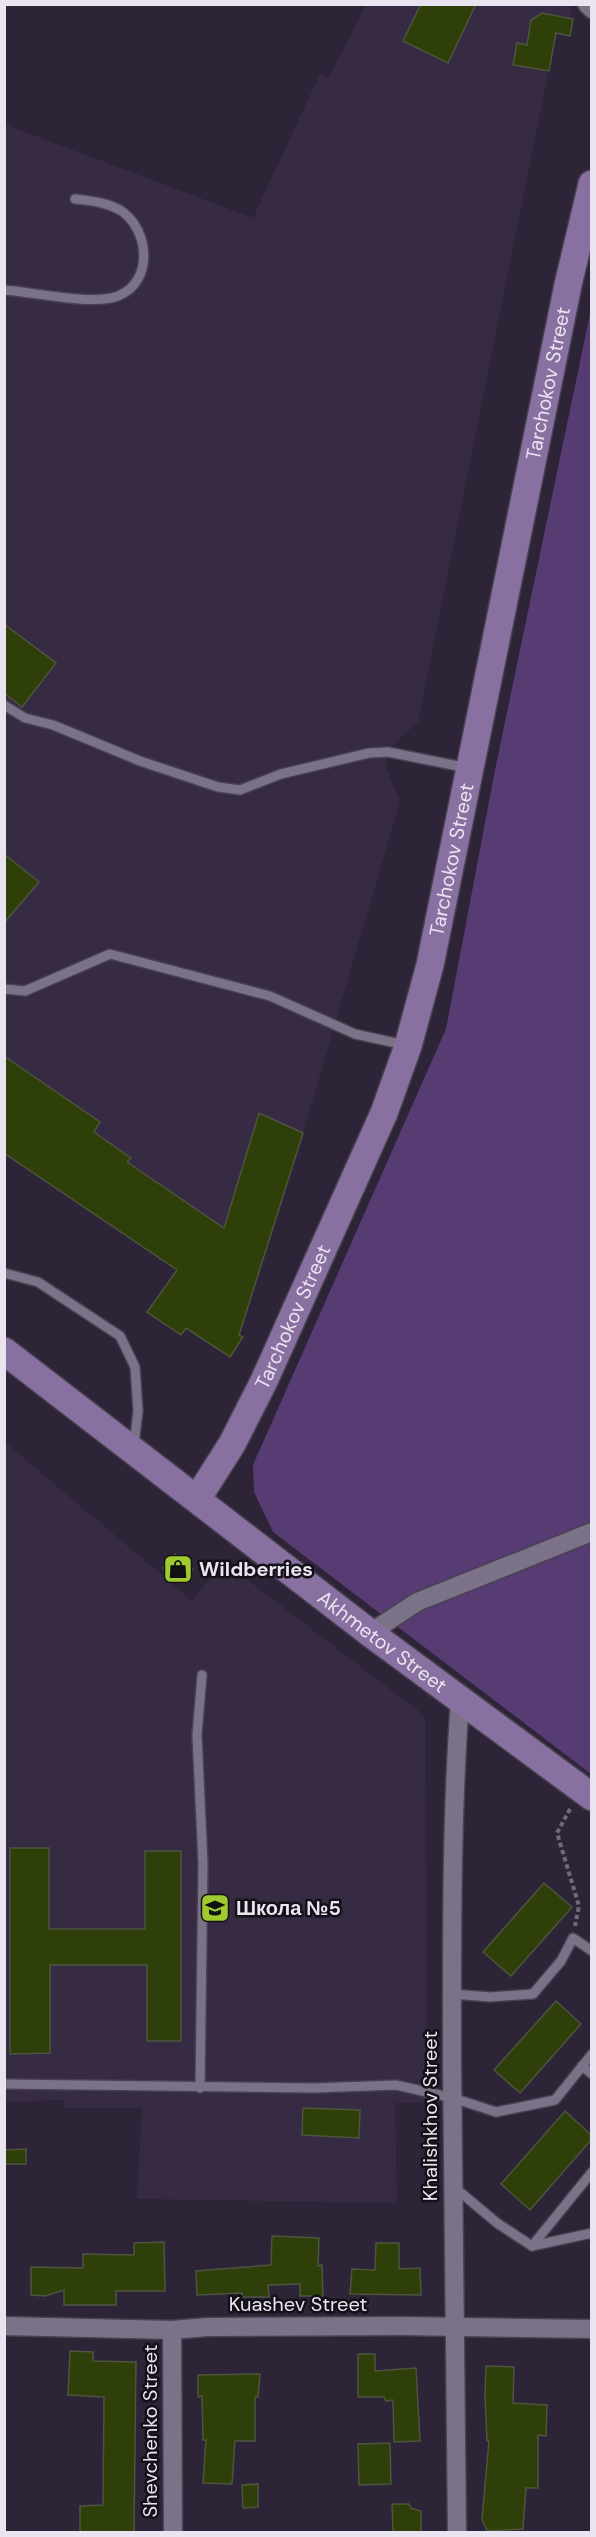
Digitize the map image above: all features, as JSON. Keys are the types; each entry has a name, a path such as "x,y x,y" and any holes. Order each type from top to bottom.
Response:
{"main road":[{"name":"Tarchokov Street","path":"197,1499 232,1444 264,1381 384,1113 408,1046 430,964 568,285 591,184"},
{"name":"Akhmetov Street","path":"4,1351 370,1633 586,1794"}],"street":[{"path":"587,4 591,9"},
{"path":"370,1633 417,1602 591,1532"},
{"name":"Khalishkhov Street","path":"457,2532 452,1994 455,1773 460,1700"},
{"name":"Kuashev Street","path":"4,2326 172,2330 207,2327 380,2326 454,2329 591,2329"},
{"name":"Shevchenko Street","path":"172,2330 172,2532"}],"lane":[{"path":"4,290 48,297 80,298 115,297 132,289 143,270 142,241 136,226 120,210 99,202 75,200"},
{"path":"4,705 25,718 53,725 140,761 218,787 240,790 281,774 369,753 388,752 471,768"},
{"path":"4,989 25,991 110,954 270,996 355,1034 408,1046"},
{"path":"4,1272 38,1282 120,1336 135,1367 138,1411 134,1450"},
{"path":"200,2088 203,1863 197,1735 202,1675"},
{"path":"452,1994 490,1996 533,1994 561,1961 573,1938 591,1951"},
{"path":"4,2084 200,2088 396,2085 453,2098 496,2112 555,2100 591,2054"},
{"path":"582,2066 591,2074"},
{"path":"532,2246 591,2172"},
{"path":"452,2186 497,2223 532,2246 591,2233"}],"path":[{"path":"573,1938 579,1906 563,1862 557,1833 586,1794"}],"shaded area":[{"path":"366,5 570,5 573,19 570,36 556,34 418,722 393,745 385,766 400,801 303,1133 245,1317 5,1153 4,124 253,218 320,74 328,79"},
{"path":"591,309 591,1774 273,1532 254,1492 253,1465 446,1029 495,770"},
{"name":"Школа №5","path":"4,1441 192,1601 224,1562 425,1716 427,2102 395,2103 397,2203 137,2199 142,2108 65,2108 63,2100 5,2102"}],"building":[{"path":"421,4 476,4 448,63 403,41"},
{"path":"542,13 573,19 570,36 556,33 549,71 513,65 517,43 527,45 531,20"},
{"path":"4,624 56,663 22,707 4,693"},
{"path":"4,854 39,882 4,923"},
{"path":"4,1056 100,1122 94,1132 131,1158 127,1162 224,1228 259,1113 303,1133 239,1335 243,1337 230,1357 186,1328 181,1335 147,1312 177,1270 4,1153"},
{"name":"Wildberries","path":"175,1554 193,1569 182,1583 163,1568"},
{"path":"10,1848 49,1848 49,1929 145,1929 145,1851 181,1851 181,2041 147,2041 147,1965 50,1965 50,2053 10,2054"},
{"path":"544,1883 572,1907 511,1976 483,1952"},
{"path":"556,2001 581,2024 520,2093 494,2070"},
{"path":"303,2108 360,2110 359,2138 302,2135"},
{"path":"565,2111 591,2135 591,2140 530,2210 501,2184"},
{"path":"26,2149 26,2164 4,2164 4,2150"},
{"path":"272,2236 319,2238 318,2266 322,2265 323,2296 300,2296 300,2284 268,2285 269,2297 242,2297 242,2293 197,2295 196,2271 271,2265"},
{"path":"164,2242 165,2291 116,2291 116,2305 64,2305 64,2290 45,2296 31,2295 31,2267 83,2268 83,2254 134,2255 134,2243"},
{"path":"376,2243 399,2243 399,2269 420,2268 421,2295 350,2294 352,2269 375,2270"},
{"path":"70,2351 93,2352 93,2361 136,2362 134,2532 83,2532 80,2530 80,2506 103,2505 104,2397 68,2395"},
{"path":"358,2354 375,2354 375,2371 416,2368 420,2441 394,2442 393,2400 386,2401 384,2397 358,2397"},
{"path":"486,2366 514,2367 513,2403 547,2405 546,2436 538,2435 538,2488 526,2488 523,2529 487,2531 482,2519 489,2441 487,2441 485,2396"},
{"path":"260,2374 258,2397 255,2397 255,2441 235,2441 232,2484 203,2483 206,2440 203,2440 202,2396 198,2397 198,2375"},
{"path":"390,2443 391,2484 359,2485 358,2444"},
{"path":"258,2484 258,2507 243,2508 242,2485"},
{"path":"392,2504 409,2504 411,2508 421,2511 421,2532 393,2532"}],"place":[{"name":"Wildberries","path":"178,1569"},
{"name":"Школа №5","path":"215,1908"}]}
